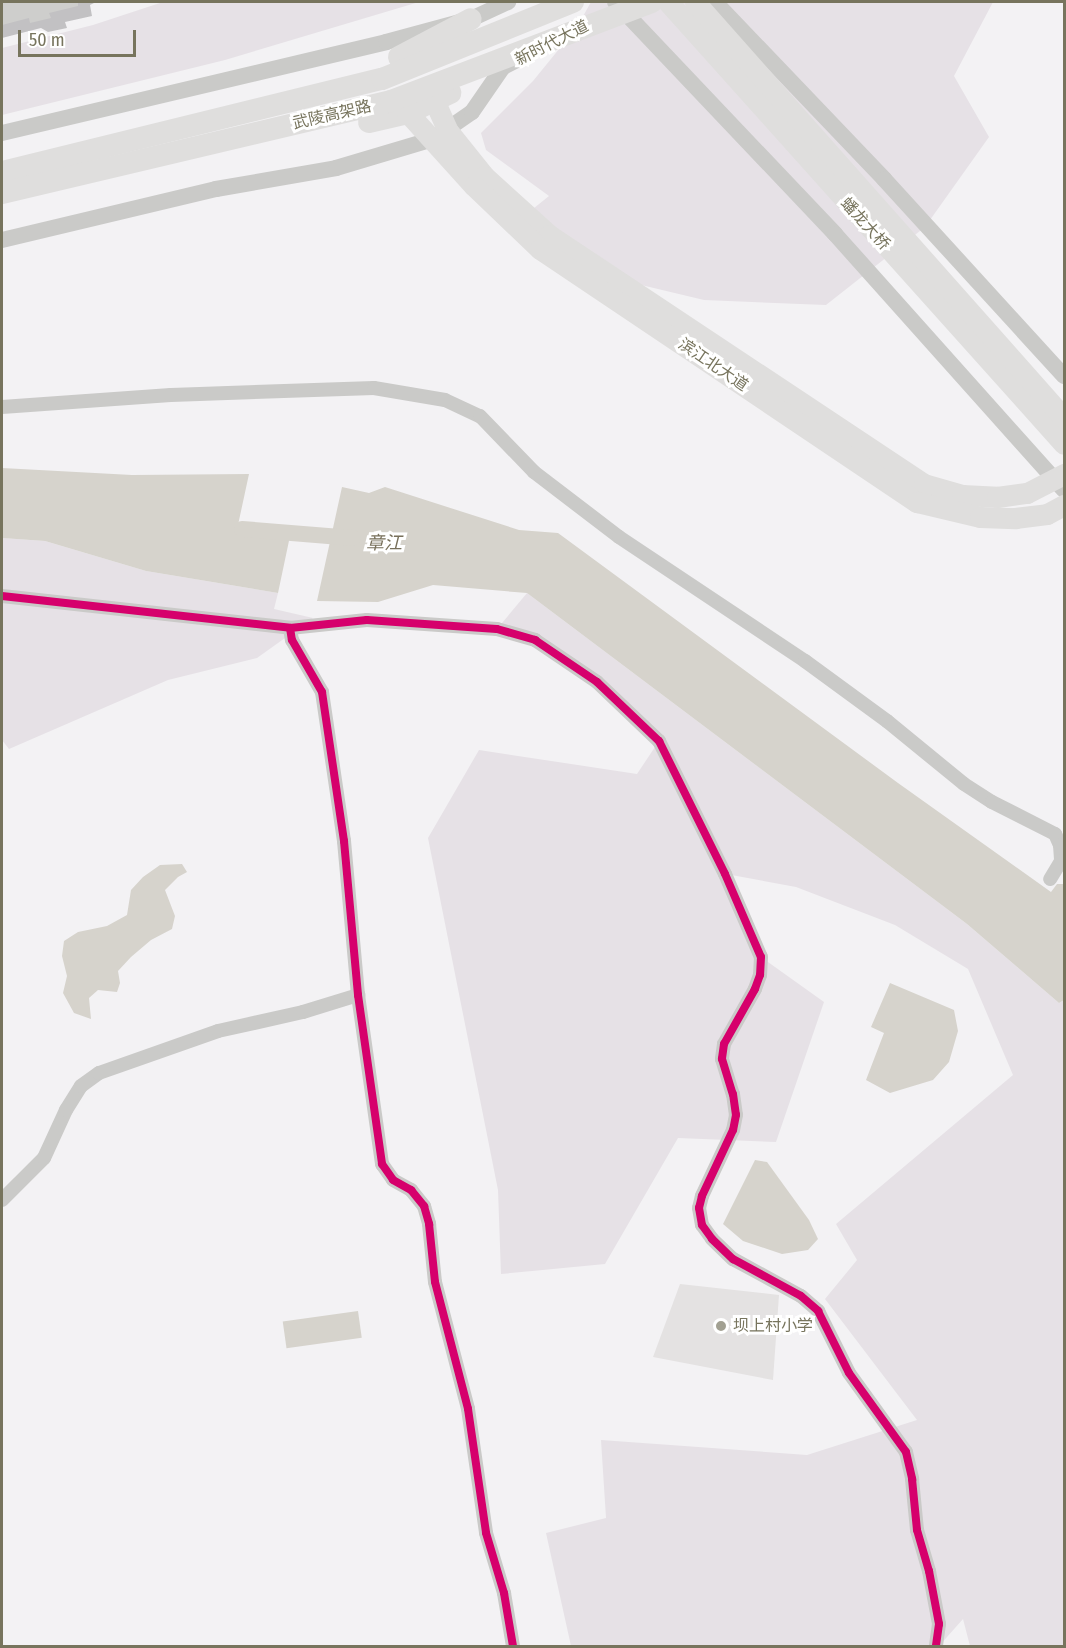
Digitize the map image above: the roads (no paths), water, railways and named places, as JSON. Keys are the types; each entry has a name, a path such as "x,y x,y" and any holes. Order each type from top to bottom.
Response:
{"highway":[{"name":"武陵高架路","path":"2,172 382,79 573,2"},
{"name":"武陵高架路","path":"2,193 391,101 652,2"},
{"path":"2,172 390,61 471,19"},
{"path":"2,206 408,113 503,67"}],"main road":[{"name":"蟠龙大桥","path":"668,2 1065,444"},
{"name":"蟠龙大桥","path":"694,2 1065,418"},
{"name":"滨江北大道","path":"434,100 441,135 474,186 540,249 916,502 980,517 1015,518 1047,514 1065,505"},
{"name":"滨江北大道","path":"408,113 441,135 549,235 924,484 962,495 998,497 1028,493 1065,474"}],"street":[{"path":"2,133 387,42 471,19 508,2"},
{"path":"715,2 884,179 1065,376"},
{"path":"623,4 835,234 1065,490"},
{"name":"新时代大道","path":"503,67 623,4"},
{"path":"2,240 216,189 336,168 441,135 472,112 503,67"},
{"path":"2,407 171,394 374,388 445,400 480,416 534,472 619,537 806,661 887,721 964,784 992,802 1055,834 1060,845 1061,861 1050,879"},
{"path":"2,596 290,628 367,620 497,629 535,640 597,682 659,741 725,874 761,957 760,975 755,989 724,1044 722,1059 733,1094 736,1115 733,1130 702,1196 699,1208 702,1225 712,1239 734,1259 801,1296 818,1311 849,1373 906,1452 912,1479 917,1530 929,1571 939,1624 936,1647"},
{"path":"290,628 292,640 322,692 344,841 358,995 382,1164 393,1180 411,1190 424,1206 429,1224 435,1282 468,1409 486,1533 504,1593 513,1647"},
{"path":"2,1200 44,1158 66,1110 81,1086 99,1074 218,1031 303,1012 358,995"}],"water":[{"path":"2,468 132,475 249,474 238,525 290,536 278,593 146,571 45,541 2,538"},
{"name":"章江","path":"342,487 369,493 385,487 519,530 558,533 898,783 1051,892 1057,884 1064,884 1064,1000 1059,1003 967,924 527,593 433,585 378,602 317,601"},
{"path":"182,864 187,872 178,877 165,890 175,916 172,929 151,940 118,971 120,983 117,992 98,990 89,998 91,1019 74,1013 63,993 67,976 62,956 64,941 78,932 107,926 127,915 131,890 143,877 160,865"},
{"path":"890,983 954,1010 958,1031 949,1062 933,1080 890,1093 866,1080 884,1033 871,1027"},
{"path":"755,1160 767,1162 809,1220 818,1239 808,1250 782,1254 743,1241 723,1224"},
{"path":"358,1311 362,1338 286,1348 283,1322"}],"waterway":[{"path":"242,529 353,538"}],"place":[{"name":"坝上村小学","path":"721,1326"}]}
